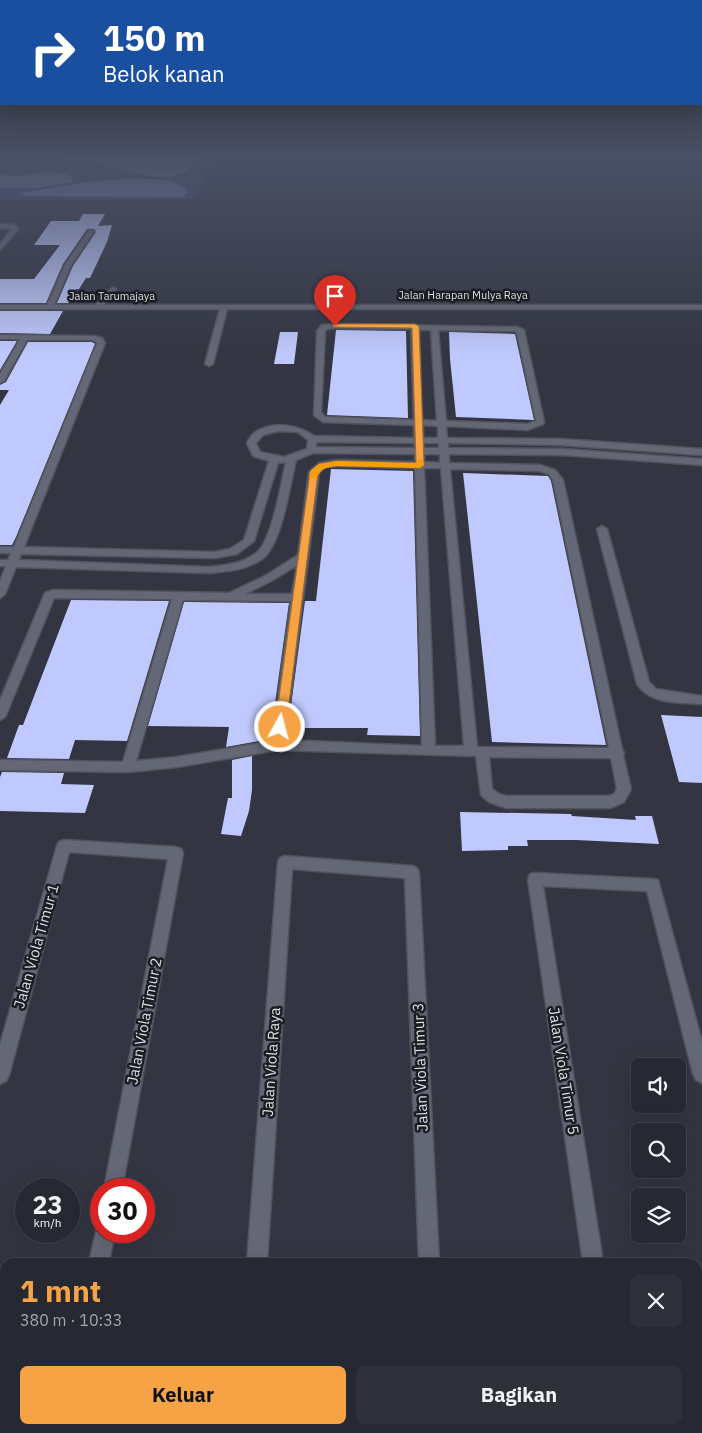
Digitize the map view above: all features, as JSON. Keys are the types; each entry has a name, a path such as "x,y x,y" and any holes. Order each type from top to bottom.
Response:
{"street":[{"path":"0,226 13,226 15,229 0,248"},
{"path":"51,304 68,265 91,231"},
{"path":"99,305 112,289"},
{"name":"Jalan Tarumajaya","path":"0,308 51,304 224,307"},
{"path":"209,364 224,307"},
{"name":"Jalan Harapan Mulya Raya","path":"224,307 702,307"},
{"path":"415,326 429,751"},
{"path":"325,327 434,327 509,328 521,332 540,422 526,427 442,425 323,419 317,413 320,331 325,327"},
{"path":"278,745 314,472 322,465 337,463 444,466 540,468 552,472 558,480 618,753 624,789 619,798 610,802 516,802 494,798 486,791 476,751 444,466 434,327"},
{"path":"0,337 94,338 101,343 14,564 0,594"},
{"path":"0,381 25,337"},
{"path":"702,452 443,440 419,444 311,450 291,460 274,461 256,454 251,443 260,433 279,428 300,430 312,438 419,444 443,450 562,447 702,462"},
{"path":"311,450 312,438"},
{"path":"0,563 210,570 237,567 260,556 272,540 291,460"},
{"path":"0,550 214,555 233,552 249,541 274,461"},
{"path":"602,529 643,684 652,693 702,700"},
{"path":"231,596 269,578 303,556"},
{"path":"0,715 49,596 58,593 297,598"},
{"path":"128,767 179,595"},
{"path":"0,764 128,767 177,762 278,745 429,751 618,753"},
{"name":"Jalan Viola Timur 2","path":"64,846 176,853 115,1178"},
{"name":"Jalan Viola Timur 1","path":"0,1074 64,846"},
{"name":"Jalan Viola Raya","path":"257,1258 285,862 412,872"},
{"name":"Jalan Viola Timur 3","path":"412,872 429,1258"},
{"name":"Jalan Viola Timur 5","path":"592,1258 536,879 653,885 702,1074"},
{"path":"100,1258 103,1243"}],"building":[{"path":"50,222 100,222 98,226 112,225 107,242 90,278 86,278 79,289 76,289 68,303 57,303 73,266 96,232 94,229 87,229 63,264 46,303 0,303 0,279 34,279 60,245 34,245"},
{"path":"0,311 63,311 50,334 0,333"},
{"path":"336,330 406,331 408,418 327,415"},
{"path":"280,332 298,332 294,364 274,364"},
{"path":"449,332 515,334 534,420 456,417"},
{"path":"0,341 17,341 0,370"},
{"path":"28,342 92,342 95,344 16,537 12,545 0,545 0,405 9,390 0,390 0,385 6,382"},
{"path":"331,469 413,471 420,736 367,735 368,728 288,728 305,601 316,601"},
{"path":"463,473 548,476 551,481 606,745 492,742"},
{"path":"71,600 169,601 127,741 75,740 69,759 7,758 19,725 23,725"},
{"path":"184,602 289,603 270,739 226,747 229,727 148,726"},
{"path":"661,715 702,717 702,783 679,782"},
{"path":"252,756 252,790 249,811 241,836 221,834 228,798 232,798 232,760"},
{"path":"2,772 64,773 61,784 94,785 85,813 0,811 0,777"},
{"path":"460,812 571,814 572,816 636,820 635,816 652,816 659,844 527,840 528,846 508,846 508,850 462,851"}],"slow traffic":[{"path":"313,477 314,472 322,465 337,463 420,465 420,462"}],"route":[{"path":"280,727 314,472 322,465 337,463 420,465 415,326 335,326"}]}
